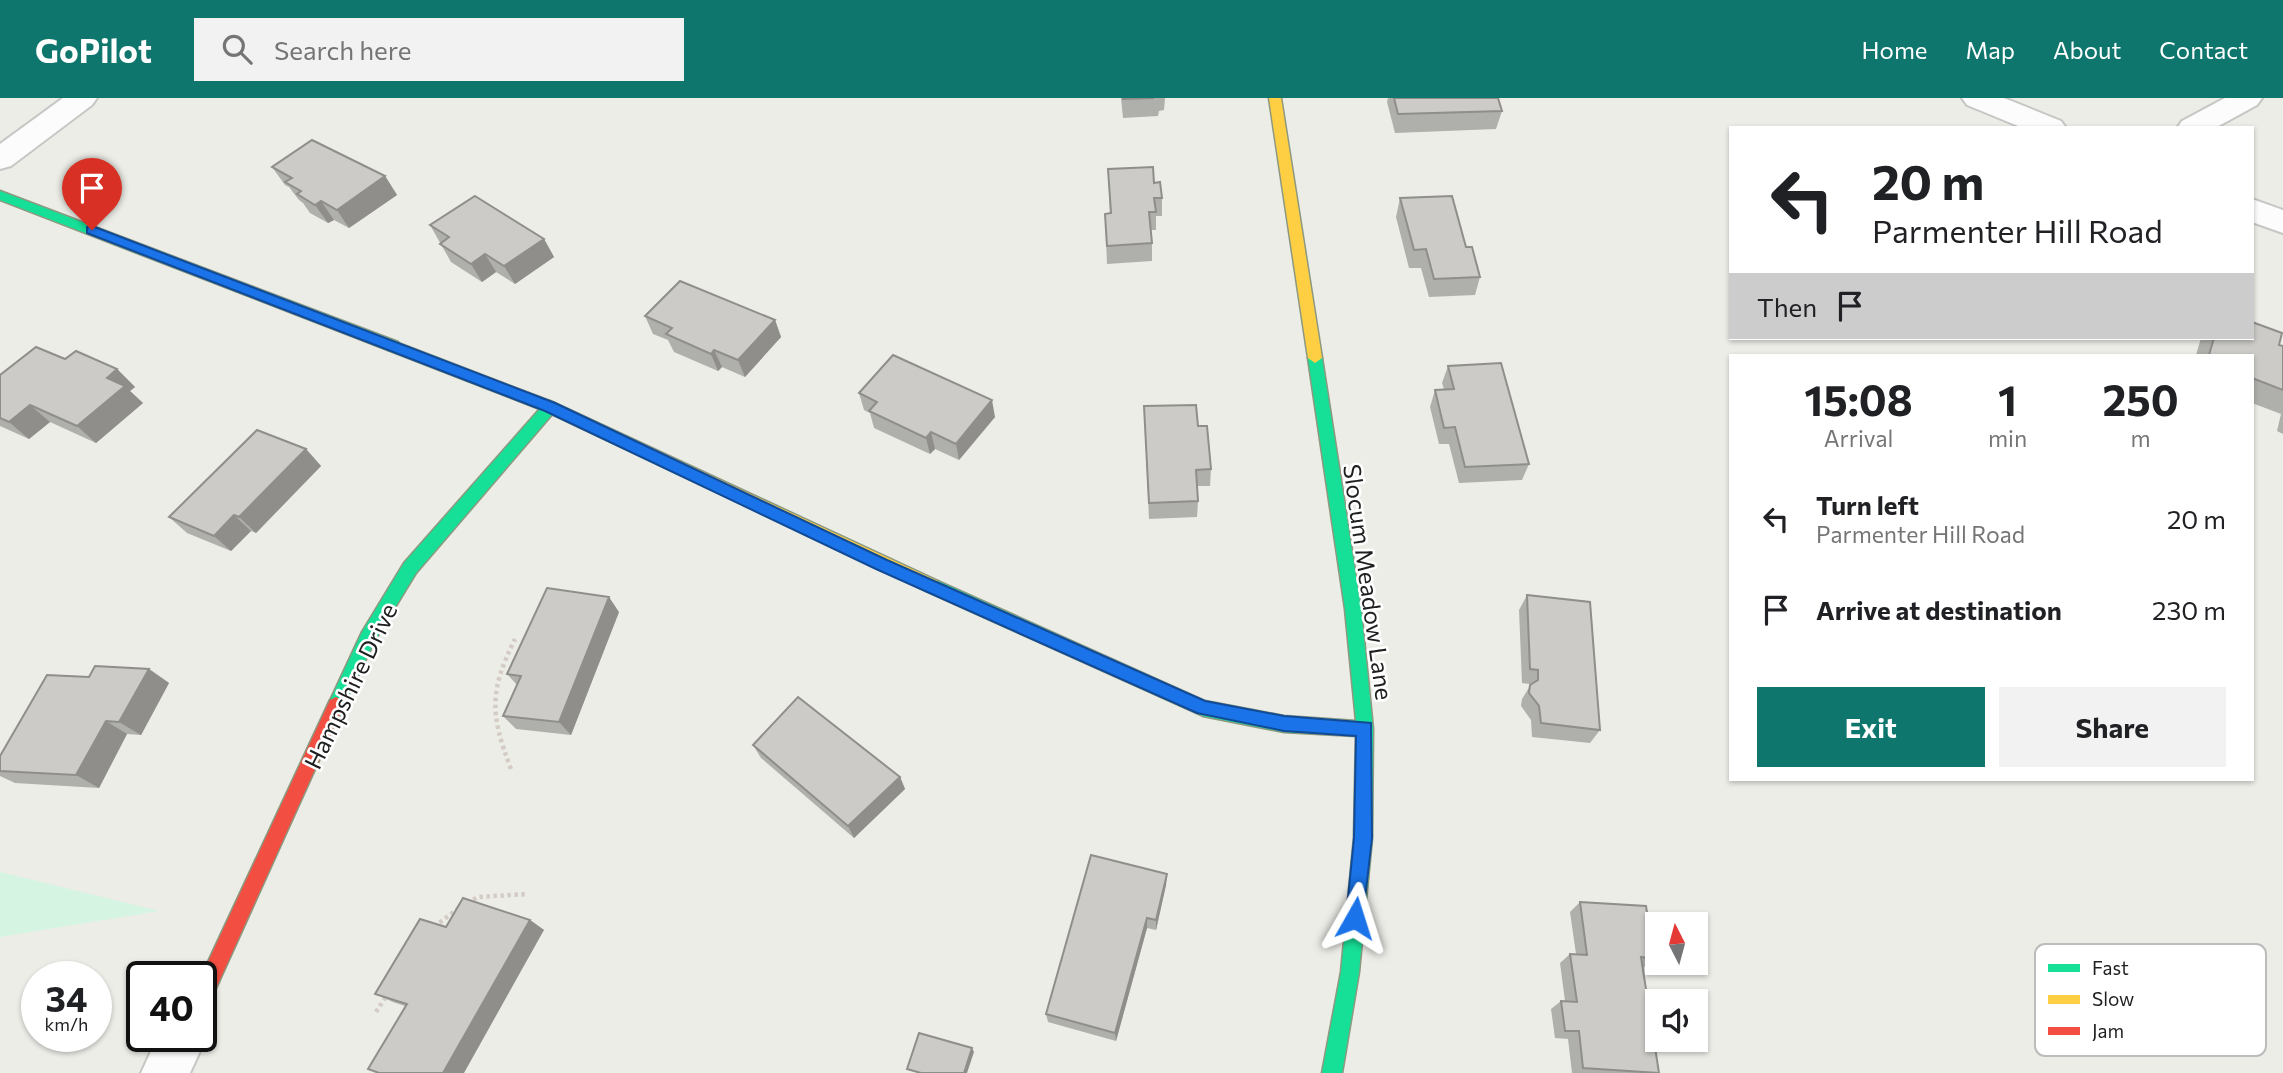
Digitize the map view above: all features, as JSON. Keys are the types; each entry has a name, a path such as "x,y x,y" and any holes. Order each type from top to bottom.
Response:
{"street":[{"path":"0,159 82,98"},
{"name":"Slocum Meadow Lane","path":"1275,98 1351,596 1365,729 1363,838 1350,972 1332,1073"},
{"path":"1976,98 2046,126"},
{"path":"2196,126 2247,98"},
{"path":"0,195 550,407 882,564 1203,708 1284,724 1365,729"},
{"path":"2254,211 2283,222"},
{"name":"Hampshire Drive","path":"217,964 368,637 410,568 550,407"},
{"path":"165,1073 175,1052"}],"path":[{"path":"511,769 493,723 493,694 501,666 515,639"},
{"path":"430,930 452,911 478,897 528,894"},
{"path":"376,1012 392,988"}],"green space":[{"path":"0,872 159,911 0,937"}],"building":[{"path":"1394,98 1498,98 1502,111 1398,114"},
{"path":"312,140 385,176 337,210 321,201 315,205 297,194 301,191 285,182 292,178 272,167"},
{"path":"1153,167 1154,183 1160,182 1162,198 1154,198 1156,212 1149,212 1152,243 1107,246 1105,214 1111,213 1108,169"},
{"path":"475,196 544,239 504,266 485,254 471,264 440,244 449,237 430,225"},
{"path":"1452,196 1466,247 1472,247 1480,277 1434,279 1426,249 1414,250 1400,198"},
{"path":"680,281 775,320 738,360 714,350 711,354 666,334 672,328 645,316"},
{"path":"2254,323 2282,333 2279,345 2283,346 2283,390 2254,379 2254,354 2209,354 2213,340 2254,340"},
{"path":"36,347 65,359 76,351 117,369 107,378 125,386 77,426 30,405 9,422 0,418 0,375"},
{"path":"893,355 992,400 956,444 931,432 926,438 869,411 877,402 859,393"},
{"path":"1501,363 1529,464 1465,467 1455,427 1444,428 1435,390 1454,389 1448,366"},
{"path":"1196,405 1198,426 1207,426 1211,469 1196,470 1198,501 1149,503 1144,406"},
{"path":"257,430 306,449 239,517 234,515 214,536 169,517"},
{"path":"547,588 609,597 559,722 503,716 521,676 507,674"},
{"path":"1527,595 1590,602 1600,730 1541,723 1539,706 1529,693 1530,685 1538,680 1538,670 1530,669"},
{"path":"95,666 149,669 119,722 106,721 76,775 0,771 0,756 47,675 89,677"},
{"path":"798,697 900,777 848,826 753,745"},
{"path":"1091,855 1167,874 1156,920 1147,918 1115,1033 1046,1014"},
{"path":"463,898 530,920 443,1073 379,1073 368,1069 407,1004 375,994 420,919 446,927"},
{"path":"1580,902 1646,906 1645,958 1641,957 1646,989 1645,1052 1656,1052 1659,1073 1583,1068 1579,1031 1565,1031 1561,1001 1577,1002 1570,954 1587,955"},
{"path":"919,1033 972,1048 964,1073 921,1073 907,1069"}],"traffic: fast":[{"path":"0,195 393,346"},
{"path":"1315,358 1353,609 1365,729 1363,838 1350,972 1332,1073"},
{"path":"336,705 368,637 410,568 550,407"},
{"path":"932,586 1203,708 1284,724 1365,729"}],"traffic: slow":[{"path":"1275,98 1315,358"},
{"path":"393,346 550,407 932,586"}],"traffic: jam":[{"path":"217,964 336,705"}],"route":[{"path":"92,230 550,407 882,564 1203,708 1284,724 1365,729 1363,838 1355,918"}]}
